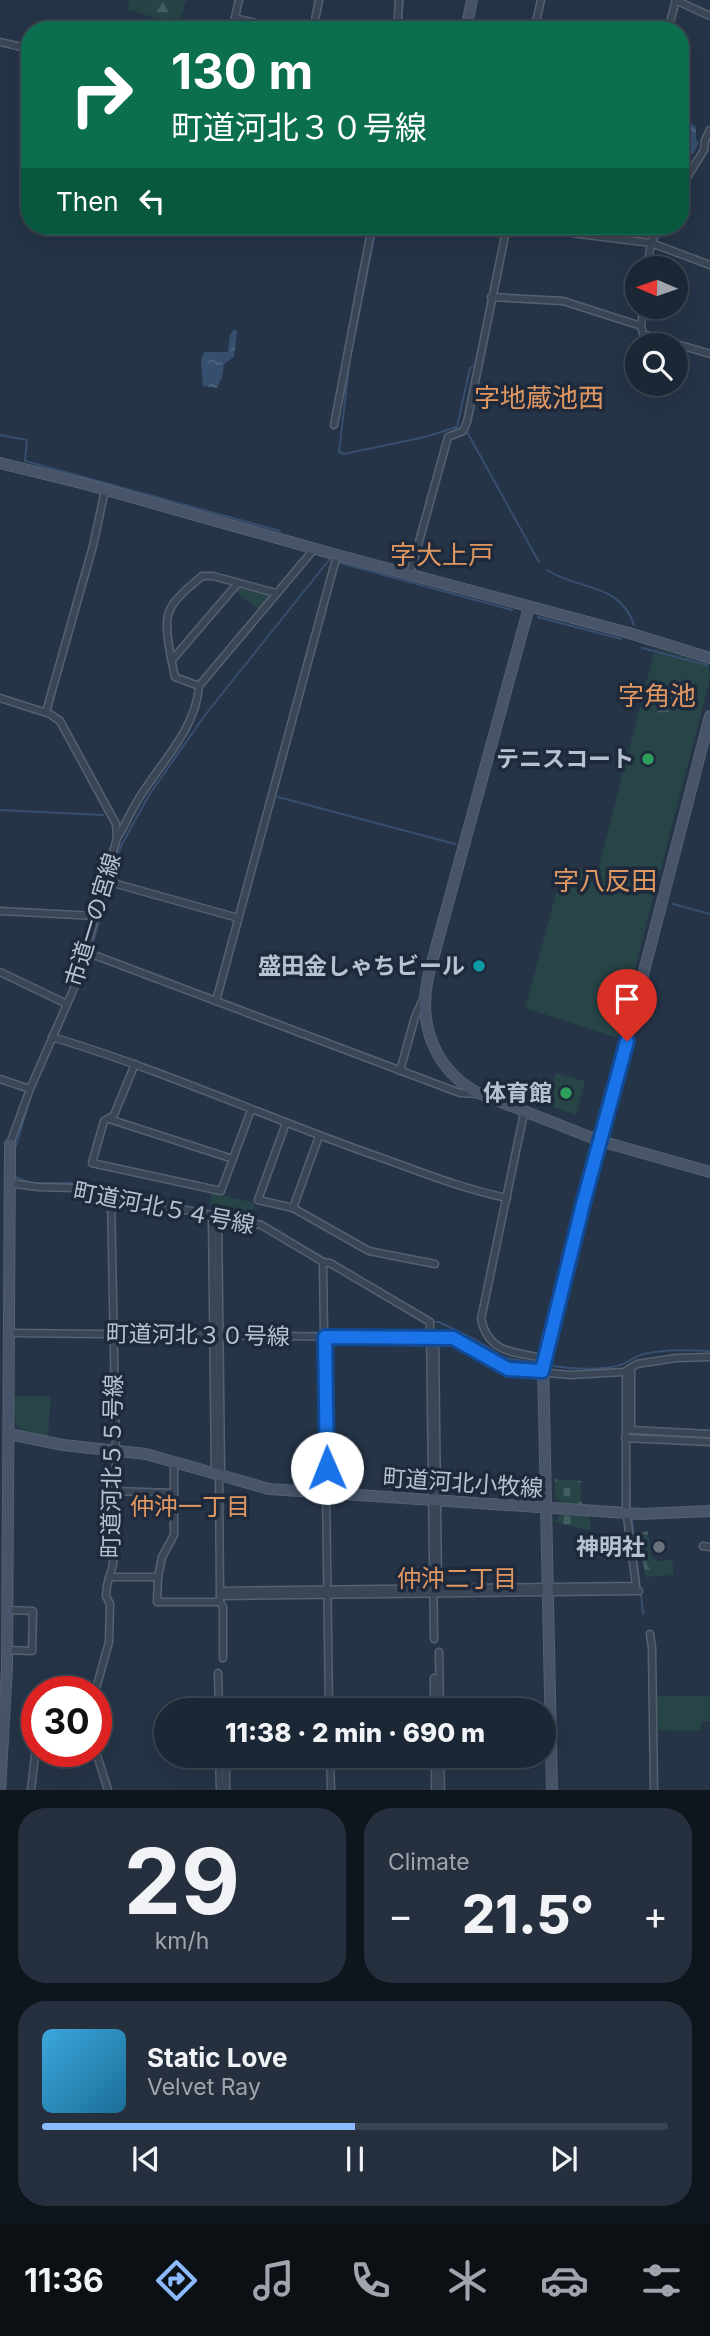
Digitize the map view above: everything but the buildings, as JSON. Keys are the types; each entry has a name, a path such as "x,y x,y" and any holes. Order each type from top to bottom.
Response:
{"street":[{"path":"234,21 239,0"},
{"path":"315,21 319,0"},
{"path":"398,21 399,0"},
{"path":"468,21 471,0"},
{"path":"536,21 541,0"},
{"path":"670,21 676,0 710,16"},
{"path":"235,18 247,21"},
{"path":"0,41 21,47"},
{"path":"689,176 707,150 705,140 710,130"},
{"path":"334,425 370,235"},
{"path":"410,574 447,437 463,430 467,422 505,235"},
{"path":"587,235 651,243 710,265"},
{"path":"649,256 655,235"},
{"path":"491,297 563,301 641,326"},
{"path":"642,319 643,334 710,354"},
{"path":"0,463 629,632 710,658"},
{"path":"46,712 93,546 105,490"},
{"path":"117,838 142,793 175,747 194,712 199,686 315,548"},
{"path":"216,1001 337,555"},
{"path":"199,686 175,677 172,660 168,613 186,589 202,576 276,593"},
{"path":"172,660 239,583"},
{"path":"400,1071 415,1017 425,997 529,607"},
{"name":"市道一の宮線","path":"0,698 57,717 116,824 117,838 86,952 7,1148"},
{"path":"552,1790 543,1364 710,716"},
{"path":"106,881 239,918"},
{"path":"0,911 96,916"},
{"path":"86,952 460,1093 479,1094"},
{"path":"0,972 67,1004"},
{"path":"425,997 426,1026 437,1055 456,1078 479,1094 600,1141 710,1172"},
{"path":"52,1037 135,1064 319,1136 457,1185 507,1198"},
{"path":"135,1064 114,1115 104,1121 92,1163 221,1191 251,1110"},
{"path":"0,1079 30,1089"},
{"path":"524,1112 481,1319 490,1341 501,1349 543,1364"},
{"path":"109,1119 233,1159"},
{"path":"286,1123 258,1200 293,1208 369,1251 435,1264"},
{"path":"293,1208 319,1136"},
{"path":"1,1790 7,1650 7,1148"},
{"name":"町道河北５４号線","path":"9,1183 74,1188 261,1225 430,1322 432,1338"},
{"name":"町道河北５５号線","path":"99,1676 109,1642 110,1604 106,1596 113,1565 116,1450 111,1195"},
{"path":"215,1216 217,1475 223,1658"},
{"path":"323,1262 330,1698"},
{"name":"町道河北３０号線","path":"5,1333 432,1338 458,1340 508,1369 543,1364 586,1375 628,1369 637,1363 710,1357"},
{"path":"432,1338 434,1639"},
{"path":"628,1369 631,1430 710,1434"},
{"path":"174,1462 174,1535 162,1556 157,1602 220,1596 328,1592 636,1586 627,1513 628,1369"},
{"name":"町道河北小牧線","path":"9,1434 63,1445 146,1454 269,1489 627,1513 710,1511"},
{"path":"628,1438 710,1442"},
{"path":"114,1492 174,1493"},
{"path":"109,1577 158,1577"},
{"path":"548,1589 639,1591"},
{"path":"7,1610 33,1611 32,1651 7,1650"},
{"path":"650,1634 654,1790"},
{"path":"439,1652 440,1698"},
{"path":"218,1673 219,1698"},
{"path":"434,1698 434,1678 439,1678"},
{"path":"31,1790 34,1767"},
{"path":"101,1767 108,1790"},
{"path":"219,1768 220,1790"},
{"path":"226,1768 226,1790"},
{"path":"330,1768 331,1790"},
{"path":"435,1768 435,1790"},
{"path":"440,1768 441,1790"}],"green space":[{"path":"129,0 186,0 181,18 160,20 128,9"},
{"path":"240,585 273,596 262,609 257,609 236,592"},
{"path":"655,649 709,664 710,679 617,1038 525,1008 564,864 597,873"},
{"path":"653,680 670,697 670,712 676,716 675,723 645,717"},
{"name":"体育館","path":"555,1073 585,1081 576,1115 547,1105"},
{"path":"211,1193 255,1203 252,1214 210,1204"},
{"path":"14,1396 51,1396 48,1437 18,1427"},
{"path":"555,1479 581,1481 583,1505 561,1503 555,1498"},
{"path":"563,1511 589,1513 591,1531 554,1522"},
{"path":"648,1531 651,1556 657,1561 672,1560 674,1575 645,1577 640,1533"},
{"path":"657,1696 710,1696 710,1721 701,1722 701,1731 658,1730"}],"water":[{"path":"689,122 696,127 696,139 699,143 693,154 689,151"},
{"path":"234,329 237,331 234,357 224,364 217,388 203,386 201,360 204,352 228,352 230,335"}],"waterway":[{"path":"402,21 403,0"},
{"path":"375,235 350,358 339,452 344,454 425,437 457,427 470,368 476,364"},
{"path":"477,388 467,432 539,562"},
{"path":"0,435 27,440 25,461 280,531"},
{"path":"92,946 121,846 149,795 205,715 329,560"},
{"path":"340,563 512,610"},
{"path":"547,570 559,577 609,594 628,611 634,625"},
{"path":"538,617 621,639"},
{"path":"642,648 707,665"},
{"path":"278,797 455,844"},
{"path":"0,810 103,815"},
{"path":"673,904 710,914"},
{"path":"83,971 88,958"},
{"path":"59,1031 72,999"},
{"path":"16,1146 29,1102"},
{"path":"15,1146 15,1177 32,1183 70,1183 262,1221 329,1261"},
{"path":"433,1322 439,1322 476,1340 505,1358 540,1363"},
{"path":"549,1365 604,1368 620,1365 652,1352 710,1351"},
{"path":"629,1434 710,1438"},
{"path":"629,1440 630,1508"},
{"path":"632,1519 640,1588"},
{"path":"641,1594 643,1614"}],"place":[{"name":"テニスコート","path":"648,759"},
{"name":"盛田金しゃちビール","path":"479,966"},
{"name":"体育館","path":"566,1093"},
{"name":"神明社","path":"659,1547"}],"district":[{"name":"字地蔵池西","path":"539,397"},
{"name":"字大上戸","path":"442,554"},
{"name":"字角池","path":"657,695"},
{"name":"字八反田","path":"605,880"},
{"name":"仲沖一丁目","path":"190,1506"},
{"name":"仲沖二丁目","path":"457,1578"}],"route":[{"path":"327,1468 325,1337 453,1338 508,1369 542,1371 627,1041"}]}
